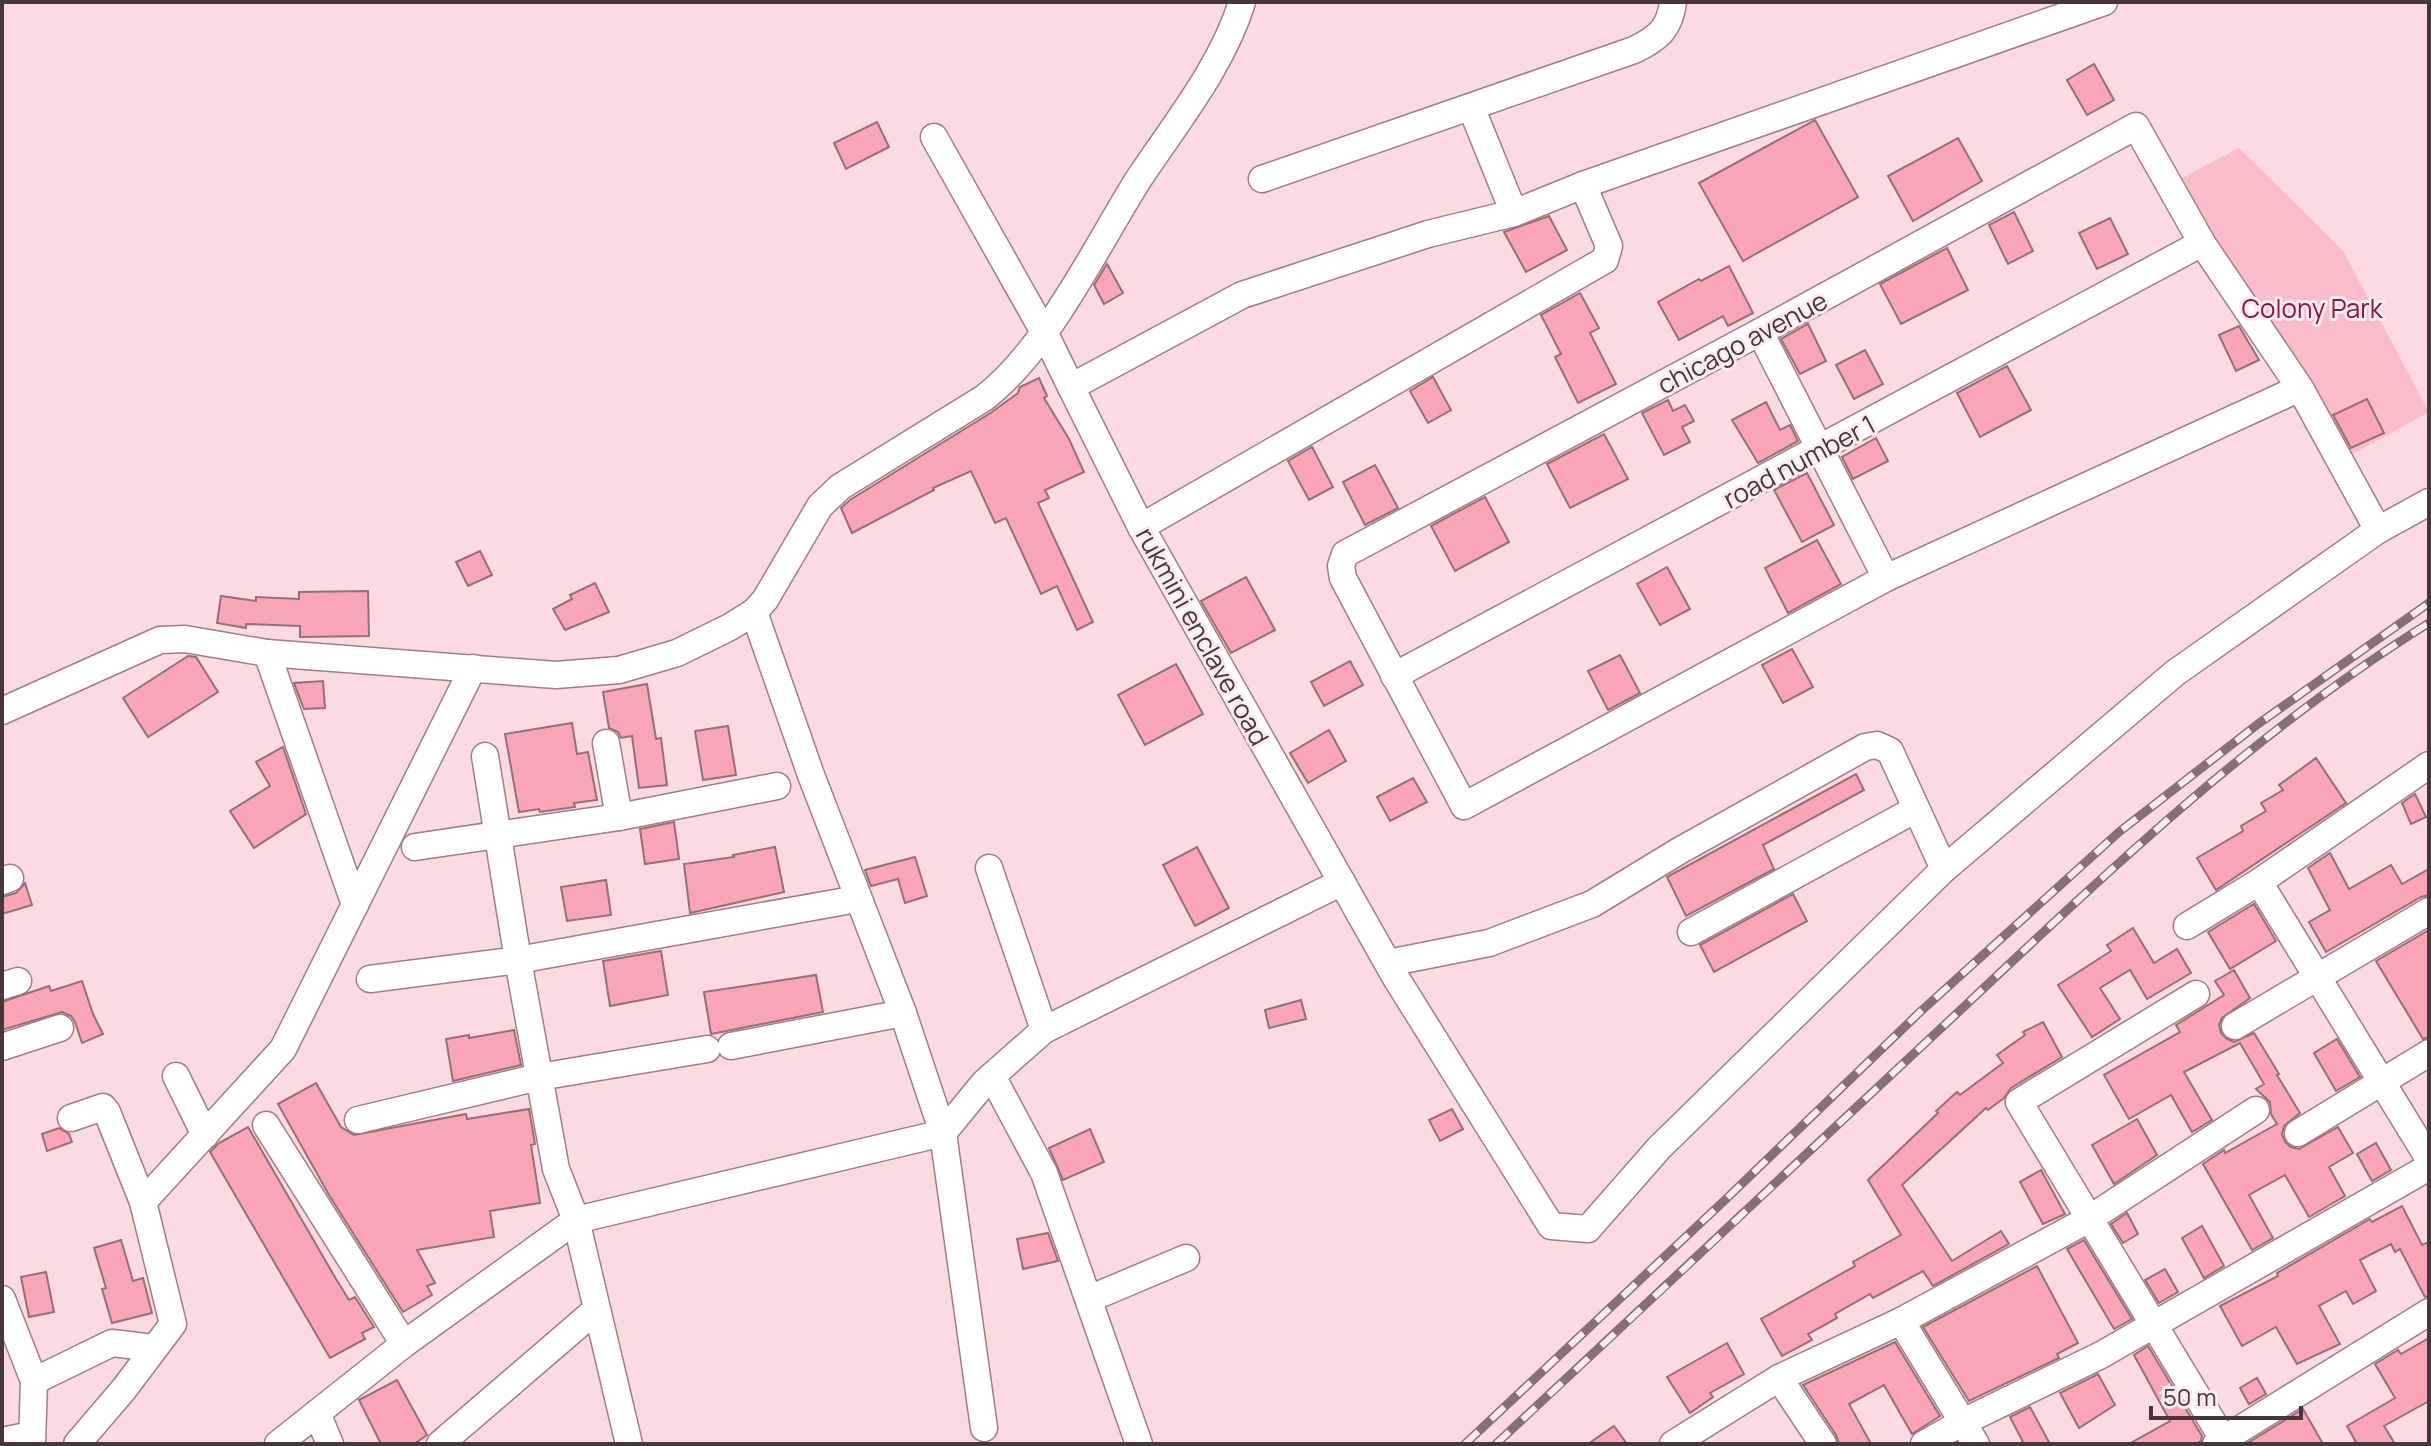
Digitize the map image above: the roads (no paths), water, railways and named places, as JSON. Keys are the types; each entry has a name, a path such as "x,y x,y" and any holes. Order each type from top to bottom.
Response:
{"street":[{"path":"2,711 160,640 185,639 267,653 556,675 619,670 677,653 730,627 754,612 765,600 820,506 840,487 957,417 998,387 1044,332 1212,68 1237,19 1242,2"},
{"path":"1262,179 1634,50 1657,39 1672,15 1673,2"},
{"path":"1071,387 1242,295 1428,234 1514,213 1583,185 2104,2"},
{"path":"1471,107 1514,213"},
{"name":"chicago avenue","path":"1394,676 1343,578 1341,566 1345,554 2136,126 2202,243"},
{"name":"rukmini enclave road","path":"934,137 1044,332 1141,527 1342,882 1388,963 1551,1226 1588,1229 1659,1148 1944,869"},
{"path":"1141,527 1605,260 1609,246 1583,185"},
{"path":"2202,243 2300,388 2378,530"},
{"name":"road number 1","path":"1394,676 2202,243"},
{"path":"1760,332 1886,578"},
{"path":"1394,676 1464,806 1886,578 2300,388"},
{"path":"1388,963 1489,943 1592,904 1679,851 1865,747 1877,745 1890,751 1944,869 2175,673 2378,530 2429,502"},
{"path":"754,612 857,899 903,1013 943,1133 984,1428"},
{"path":"267,653 355,905"},
{"path":"143,1202 283,1049 473,668"},
{"path":"606,743 619,817"},
{"path":"485,756 556,1169 576,1220 629,1444"},
{"path":"2187,926 2259,882 2429,765"},
{"path":"415,847 619,817 777,786"},
{"path":"1691,932 1916,809"},
{"path":"989,868 1044,1030"},
{"path":"278,1444 404,1344 576,1220 943,1133 992,1076 1044,1030 1342,882"},
{"path":"2259,882 2429,1159"},
{"path":"370,979 518,960 857,899"},
{"path":"2235,1026 2429,911"},
{"path":"2196,994 2019,1102 2222,1443 2429,1312"},
{"path":"358,1120 539,1077 719,1048 903,1013"},
{"path":"2,1047 60,1028"},
{"path":"2298,1133 2429,1053"},
{"path":"176,1076 205,1135"},
{"path":"992,1076 1044,1173 1139,1444"},
{"path":"71,1118 103,1107 107,1112 143,1202 173,1324 77,1444"},
{"path":"1673,1444 1779,1378 1901,1321 2089,1219 2256,1110"},
{"path":"266,1125 404,1344"},
{"path":"1924,1444 1969,1434 2429,1167"},
{"path":"1089,1299 1186,1258"},
{"path":"2,1299 34,1381 32,1439 2,1441"},
{"path":"440,1444 597,1309"},
{"path":"1901,1321 1969,1434"},
{"path":"34,1381 112,1343 154,1348"},
{"path":"1779,1378 1823,1444"},
{"path":"317,1413 330,1444"}],"railway":[{"path":"1465,1444 1920,1012 2119,832 2258,724 2429,603"},
{"path":"1496,1444 2123,859 2301,711 2429,623"}],"park label":[{"name":"Colony Park","path":"2312,308"}]}
